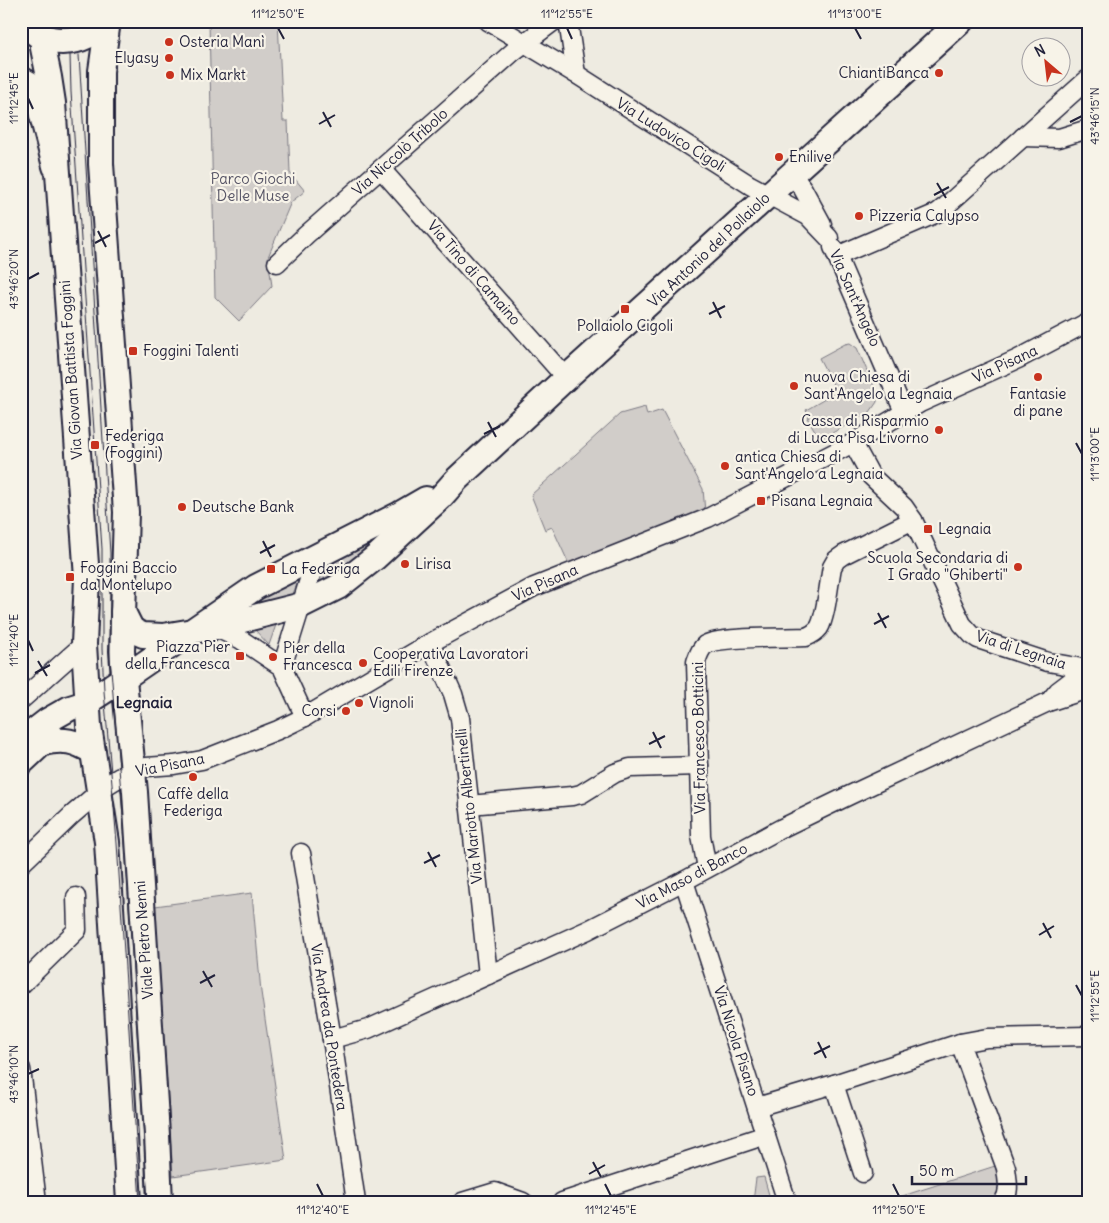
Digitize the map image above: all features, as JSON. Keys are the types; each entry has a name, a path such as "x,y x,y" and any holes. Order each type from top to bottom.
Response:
{"main road":[{"path":"30,34 59,41 80,39 94,32 107,21"},
{"path":"107,21 101,71 101,164 126,512 123,612 124,679"},
{"name":"Via Antonio del Pollaiolo","path":"302,605 338,587 361,570 566,378 961,21"},
{"name":"Via Giovan Battista Foggini","path":"30,34 44,54 53,103 56,166 87,578 84,644 87,703"},
{"path":"21,80 30,85 38,96 56,166"},
{"name":"Via Antonio del Pollaiolo","path":"21,763 31,733 77,715 87,703 201,630 256,587 400,514 457,479"},
{"path":"123,612 131,628 141,634 163,636 201,630 302,605"},
{"name":"Viale Pietro Nenni","path":"124,679 133,771 157,1126 160,1202"},
{"name":"Viale Pietro Nenni","path":"87,703 107,842 129,1202"},
{"path":"31,733 54,740 67,740 93,752"}],"street":[{"name":"Via Ludovico Cigoli","path":"488,21 768,195"},
{"name":"Via Niccolò Tribolo","path":"277,263 524,42 554,21"},
{"path":"568,21 576,74"},
{"path":"837,256 937,212 946,206 1088,79"},
{"path":"1023,137 1059,138 1088,129"},
{"name":"Via Tino di Camaino","path":"381,169 566,378"},
{"name":"Via Sant'Angelo","path":"792,174 803,189 837,256 904,412"},
{"name":"Via Sant'Angelo","path":"768,195 808,216 828,238"},
{"name":"Via Pisana","path":"21,864 61,825 112,781 146,767 202,760 305,717 430,643 534,587 708,518 853,443 920,402 1018,359 1088,322"},
{"name":"Via di Legnaia","path":"853,443 871,476 904,507 914,520 962,624 972,635 978,639 1048,662 1088,669"},
{"name":"Via Francesco Botticini","path":"707,868 701,836 696,662 700,650 706,645 723,640 806,637 812,635 822,621 832,567 836,560 914,520"},
{"path":"282,667 309,580 320,554"},
{"path":"201,630 223,631 240,639 282,667 305,717"},
{"name":"Via Mariotto Albertinelli","path":"430,643 459,711 488,975"},
{"path":"21,700 84,644"},
{"path":"1048,662 1060,674 1062,679 1053,697"},
{"name":"Via Maso di Banco","path":"332,1039 368,1029 588,930 799,820 1053,697 1088,669"},
{"name":"Via Maso di Banco","path":"1053,697 1088,689"},
{"path":"469,805 581,794 615,773 630,768 699,766"},
{"name":"Via Andrea da Pontedera","path":"300,853 332,1039 356,1202"},
{"name":"Via Nicola Pisano","path":"684,881 788,1202"},
{"path":"21,985 77,930 76,897"},
{"path":"757,1108 960,1043 986,1038 1088,1036"},
{"path":"960,1043 1006,1168 1008,1187 1006,1199 1003,1202"},
{"path":"21,1069 37,1202"},
{"path":"834,1084 864,1173"},
{"path":"562,1202 766,1135"},
{"path":"462,1202 495,1192 523,1202"}],"green space":[{"name":"Parco Giochi Delle Muse","path":"209,21 278,21 283,121 288,121 290,173 305,191 291,202 268,257 272,286 239,321 215,297"},
{"path":"850,343 857,348 877,393 877,402 870,412 825,437 819,437 807,418 809,417 806,410 837,392 819,358"},
{"path":"645,407 647,415 662,410 703,489 705,512 569,564 552,527 545,530 531,495 620,414"},
{"path":"407,520 360,561 316,587 322,563"},
{"path":"300,577 292,596 240,607"},
{"path":"277,622 269,645 253,628"},
{"path":"252,893 261,992 286,1160 173,1176 155,906"},
{"path":"995,1166 999,1184 994,1202 884,1202"},
{"path":"764,1177 771,1202 753,1202 756,1178"}],"tram line":[{"path":"70,55 102,549 104,691 117,843 140,1202"},
{"path":"79,55 110,553 110,657 125,842 148,1202"}],"place":[{"name":"Osteria Manì","path":"169,42"},
{"name":"Elyasy","path":"169,58"},
{"name":"ChiantiBanca","path":"939,73"},
{"name":"Mix Markt","path":"170,75"},
{"name":"Enilive","path":"779,157"},
{"name":"Pizzeria Calypso","path":"859,216"},
{"name":"Pollaiolo Cigoli","path":"625,309"},
{"name":"Foggini Talenti","path":"133,351"},
{"name":"Fantasie di pane","path":"1038,377"},
{"name":"nuova Chiesa di Sant'Angelo a Legnaia","path":"794,386"},
{"name":"Cassa di Risparmio di Lucca Pisa Livorno","path":"939,430"},
{"name":"Federiga (Foggini)","path":"95,445"},
{"name":"antica Chiesa di Sant'Angelo a Legnaia","path":"725,466"},
{"name":"Pisana Legnaia","path":"761,501"},
{"name":"Deutsche Bank","path":"182,507"},
{"name":"Legnaia","path":"928,529"},
{"name":"Lirisa","path":"405,564"},
{"name":"Scuola Secondaria di I Grado \"Ghiberti\"","path":"1018,567"},
{"name":"La Federiga","path":"271,569"},
{"name":"Foggini Baccio da Montelupo","path":"70,577"},
{"name":"Piazza Pier della Francesca","path":"240,656"},
{"name":"Pier della Francesca","path":"273,657"},
{"name":"Cooperativa Lavoratori Edili Firenze","path":"363,663"},
{"name":"Vignoli","path":"359,703"},
{"name":"Corsi","path":"346,711"},
{"name":"Caffè della Federiga","path":"193,777"}],"district":[{"name":"Legnaia","path":"144,702"}]}
